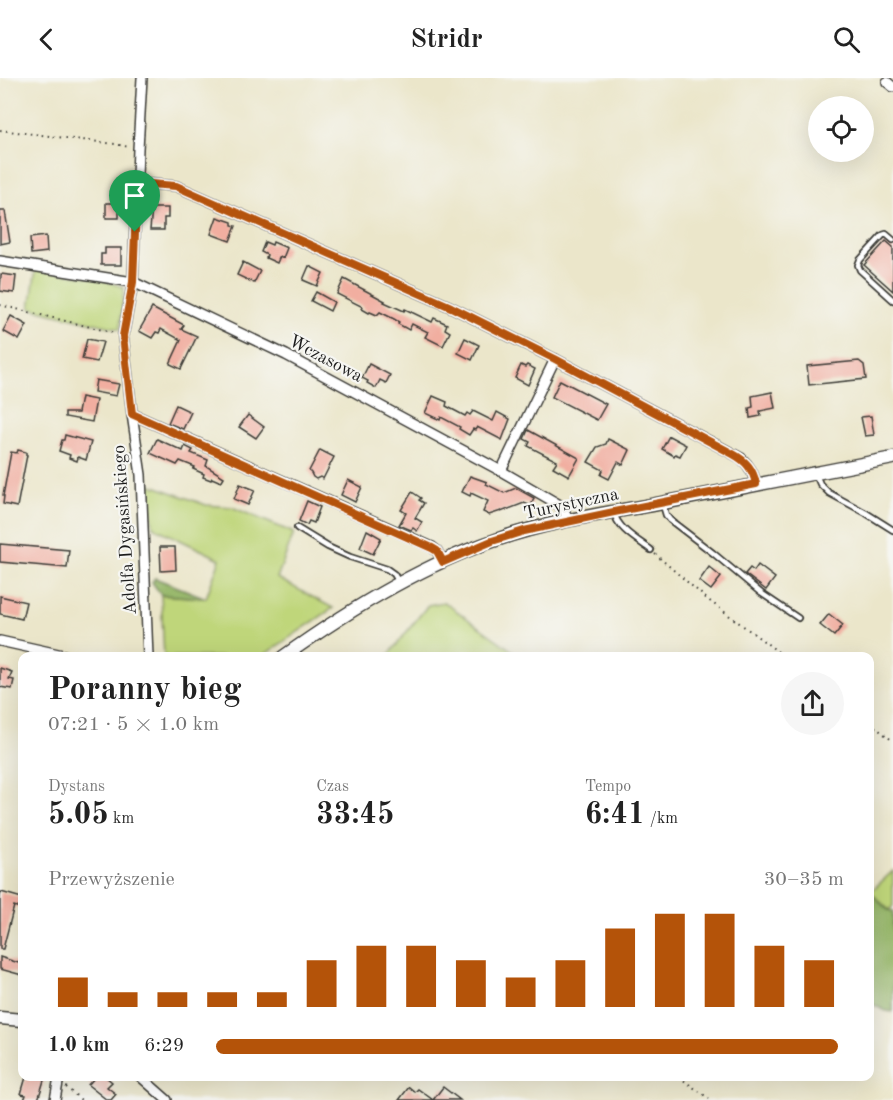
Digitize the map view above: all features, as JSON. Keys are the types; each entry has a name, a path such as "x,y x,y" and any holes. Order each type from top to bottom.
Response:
{"main road":[{"name":"Turystyczna","path":"290,652 324,628 400,584 471,549 506,536 614,512 893,458"},
{"path":"0,1018 18,1020"}],"street":[{"name":"Adolfa Dygasińskiego","path":"142,78 133,282 123,336 141,475 148,652"},
{"path":"137,183 176,186 451,307 555,359 741,458 751,469 756,484"},
{"name":"Wczasowa","path":"0,261 133,282 286,355 501,471 558,504 565,512 567,522"},
{"path":"501,471 555,359"},
{"path":"132,414 432,548 437,551 443,562"},
{"path":"0,641 50,652"},
{"path":"55,1100 59,1081"},
{"path":"146,1081 167,1100"}],"lane":[{"path":"893,240 886,234 883,235 858,264 865,275 893,300"},
{"path":"816,473 820,484 829,494 893,530"},
{"path":"663,503 665,513 670,520 761,593 798,618"},
{"path":"614,512 623,528 651,550"},
{"path":"297,528 328,548 387,569 394,574 400,584"}],"path":[{"path":"0,130 116,144 138,149"},
{"path":"0,305 123,336"},
{"path":"651,550 699,592 778,652"},
{"path":"874,726 893,741"},
{"path":"61,1081 81,1100"},
{"path":"685,1081 711,1100"}],"green space":[{"path":"36,269 95,278 124,287 120,329 30,308"},
{"path":"149,484 206,505 232,507 294,533 277,578 333,608 268,652 164,652 161,595 206,598 220,559 153,527"},
{"path":"155,578 206,598 161,595 152,582"},
{"path":"444,602 514,652 391,652 428,605"},
{"path":"893,871 893,906 889,910 874,896 874,888"},
{"path":"874,896 888,910 893,911 893,1012 874,1005"}],"building":[{"path":"106,203 119,203 119,218 106,218"},
{"path":"152,208 168,208 168,218 164,218 164,230 150,230"},
{"path":"0,211 5,211 10,242 0,244"},
{"path":"217,217 232,222 232,225 236,226 230,241 211,234"},
{"path":"46,236 47,252 31,254 30,238"},
{"path":"886,241 893,247 893,291 864,265"},
{"path":"265,242 272,245 273,242 287,248 283,258 280,256 277,263 266,258 267,255 261,252"},
{"path":"105,248 121,248 121,265 101,265 101,254 105,254"},
{"path":"243,262 260,271 254,283 237,275"},
{"path":"309,266 323,273 317,286 303,280"},
{"path":"1,274 16,276 14,293 0,291"},
{"path":"344,279 404,311 405,309 432,322 434,318 447,324 445,329 450,332 443,346 425,337 428,332 412,324 409,330 380,312 377,315 369,313 362,309 363,307 337,294"},
{"path":"316,292 334,302 330,311 311,301"},
{"path":"152,308 184,325 181,329 197,336 181,369 170,364 181,340 161,329 152,338 139,331"},
{"path":"11,316 27,325 19,340 3,331"},
{"path":"465,338 479,345 472,360 458,353"},
{"path":"87,339 103,342 97,362 82,359"},
{"path":"859,361 864,365 866,379 809,385 807,366"},
{"path":"369,364 390,375 386,383 380,380 376,388 362,378"},
{"path":"521,365 535,369 528,385 515,378"},
{"path":"96,380 119,384 116,396 94,392"},
{"path":"560,380 606,404 597,420 552,397"},
{"path":"772,392 775,408 760,411 761,416 750,418 749,408 753,407 752,396"},
{"path":"433,396 447,402 446,406 465,416 467,413 470,415 473,411 493,421 497,412 510,419 502,440 477,427 469,435 459,429 460,427 441,417 440,420 425,413"},
{"path":"81,397 96,400 92,422 65,417 65,413 78,413"},
{"path":"176,405 191,412 183,429 168,423"},
{"path":"248,415 264,427 256,438 239,427"},
{"path":"871,416 874,435 865,436 861,417"},
{"path":"528,430 579,458 569,476 553,467 557,461 528,446 530,442 524,439"},
{"path":"65,435 91,442 86,460 78,457 77,461 69,458 70,455 59,451"},
{"path":"669,436 686,445 680,456 675,454 674,456 662,449"},
{"path":"157,439 183,451 185,446 193,450 191,453 208,460 206,466 224,477 221,482 203,477 204,474 193,469 195,467 180,461 177,465 150,453"},
{"path":"608,439 630,450 623,465 618,462 609,479 601,475 603,470 588,462 597,447 606,444"},
{"path":"18,450 26,452 27,455 17,507 3,504 3,496 11,452 17,453"},
{"path":"320,450 334,457 323,479 320,477 316,479 309,471"},
{"path":"470,476 487,482 486,484 504,493 516,488 534,498 531,506 524,503 489,515 483,512 488,501 471,493 470,496 462,492"},
{"path":"348,480 362,487 355,502 341,495"},
{"path":"240,484 255,490 248,505 234,499"},
{"path":"412,492 424,503 415,518 422,522 417,531 399,525 406,513 401,510"},
{"path":"307,501 320,507 314,523 309,521 307,525 299,521"},
{"path":"367,530 381,538 373,554 360,548"},
{"path":"0,544 69,550 67,568 0,562"},
{"path":"160,547 175,547 176,570 161,571"},
{"path":"758,565 775,578 766,590 745,574 750,568 754,571"},
{"path":"709,567 721,577 711,590 699,581"},
{"path":"0,596 26,602 22,619 0,614"},
{"path":"829,614 843,625 834,636 820,625"},
{"path":"0,668 12,672 9,679 14,680 12,689 0,687"},
{"path":"1,892 18,897 18,908 14,906 3,949 0,949"},
{"path":"0,957 18,963 18,974 0,969"},
{"path":"25,1081 44,1081 38,1100 24,1100 26,1095 21,1094"},
{"path":"92,1081 111,1081 107,1087 116,1094 111,1100 107,1100 88,1085"},
{"path":"409,1087 415,1092 418,1089 433,1100 399,1100"},
{"path":"443,1087 460,1100 433,1100"}],"route":[{"path":"137,183 176,186 451,307 555,359 741,458 751,469 756,484 524,531 471,549 443,562 437,551 432,548 132,414 123,336 133,282 135,232 137,183"}]}
